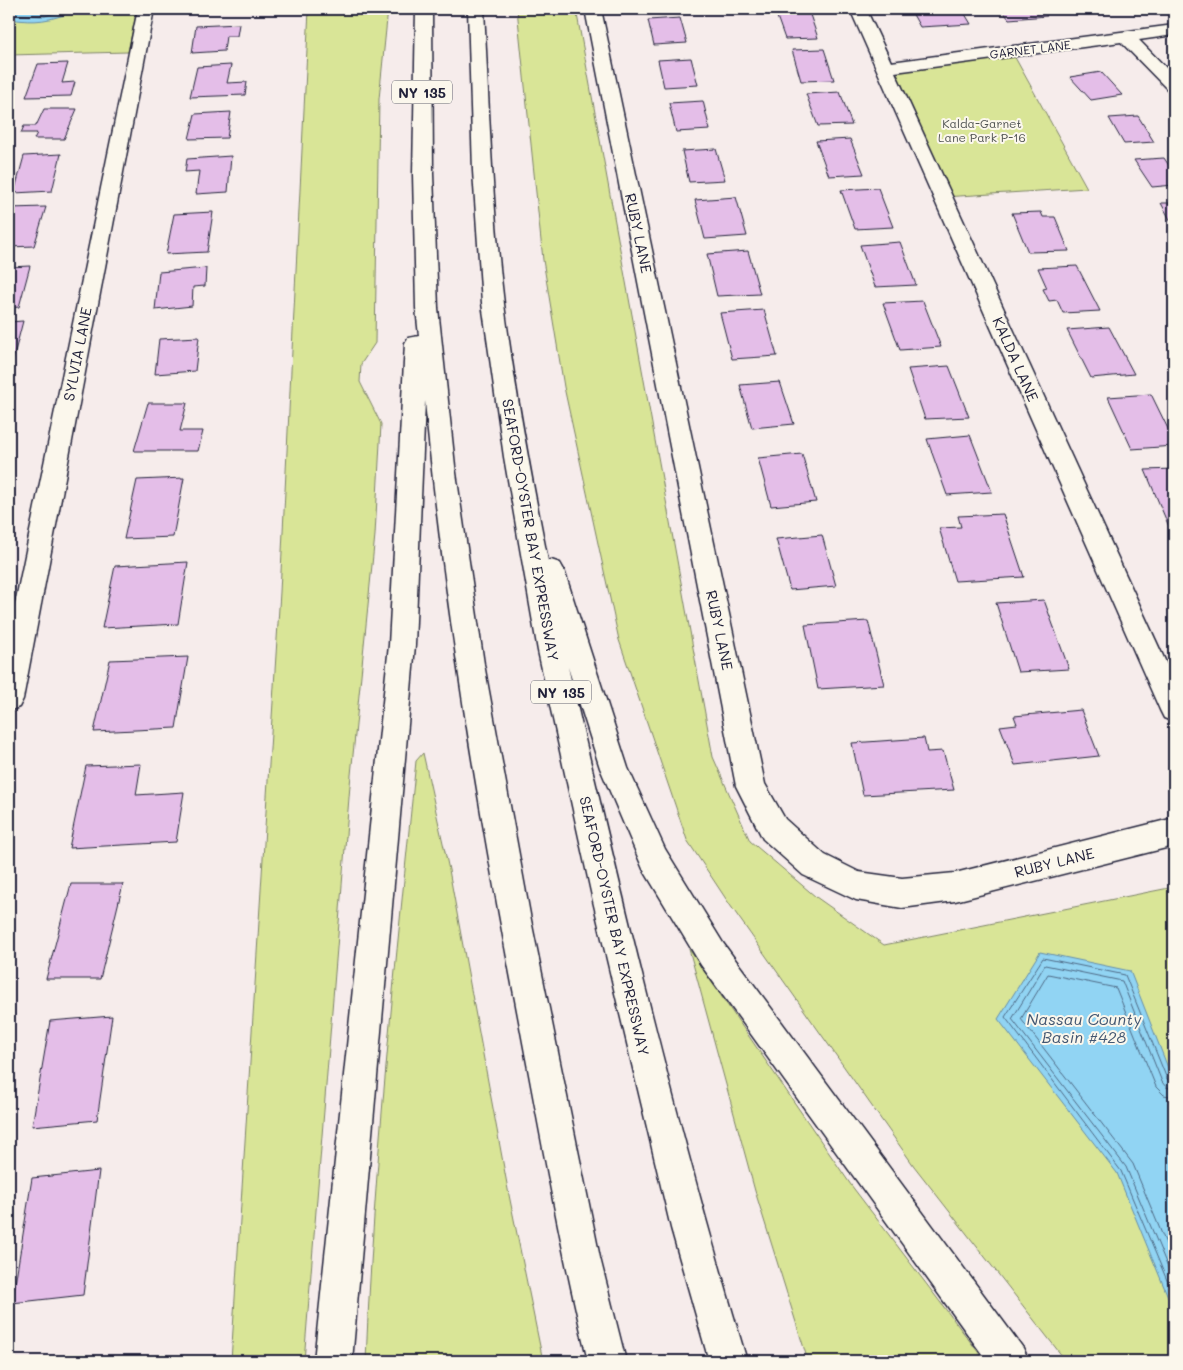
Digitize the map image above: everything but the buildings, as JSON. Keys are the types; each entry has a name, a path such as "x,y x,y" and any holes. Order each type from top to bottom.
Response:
{"main road":[{"name":"SYLVIA LANE","path":"9,699 146,9"},
{"name":"NY 135","path":"424,9 423,174 427,308 443,466 470,664 517,930 582,1258 608,1361"},
{"name":"SEAFORD-OYSTER BAY EXPRESSWAY","path":"476,9 483,171 493,303 516,457 552,651 608,901 689,1228 728,1361"},
{"name":"RUBY LANE","path":"593,9 752,786 774,829 814,865 856,886 902,894 955,887 1174,832"},
{"name":"KALDA LANE","path":"858,9 1174,710"},
{"name":"GARNET LANE","path":"885,68 1174,30"},
{"path":"1125,36 1174,86"},
{"path":"333,1361 402,645 412,472 423,174"},
{"path":"516,457 614,768 654,859 712,954 1010,1361"}],"green space":[{"path":"9,9 137,9 128,52 9,55"},
{"path":"309,9 388,9 379,99 375,343 361,364 360,382 381,424 375,535 350,785 304,1361 231,1361 280,592"},
{"path":"517,9 576,9 713,757 750,841 816,897 884,945 1174,887 1174,1361 1066,1361 914,1166 730,905 687,840 619,640 564,387 543,260"},
{"name":"Kalda-Garnet Lane Park P-16","path":"1012,52 1087,188 943,197 885,68"},
{"path":"423,753 449,870 509,1195 543,1361 366,1361 374,1211 394,986 416,761"},
{"path":"689,949 851,1185 985,1361 808,1361 755,1191"}],"water":[{"path":"9,9 76,9 57,17 27,21 9,19"},
{"name":"Nassau County Basin #428","path":"1040,952 1130,971 1174,1083 1174,1305 1169,1299 1117,1173 998,1019"}]}
